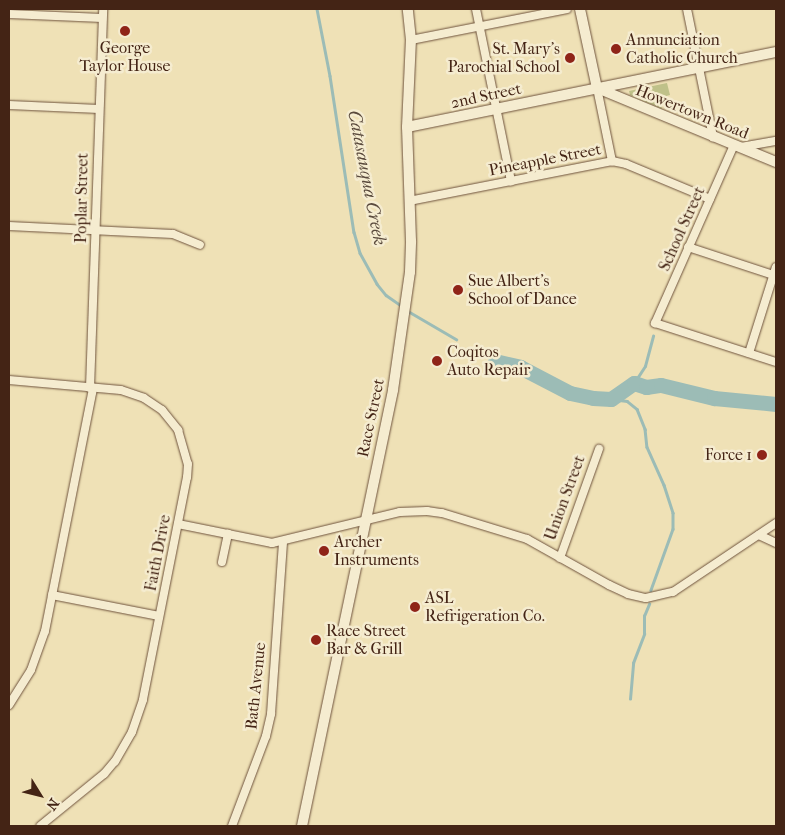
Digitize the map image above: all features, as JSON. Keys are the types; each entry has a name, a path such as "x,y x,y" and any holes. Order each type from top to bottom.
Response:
{"main road":[{"name":"Race Street","path":"302,826 364,520 393,390 404,321 411,241 407,127 410,40 408,9"},
{"path":"580,9 597,88"},
{"name":"2nd Street","path":"407,127 776,52"},
{"name":"Howertown Road","path":"597,88 776,162"}],"street":[{"name":"Poplar Street","path":"9,705 27,676 39,651 52,596 92,388 95,230 103,9"},
{"path":"476,9 511,181"},
{"path":"410,40 567,9"},
{"path":"687,9 713,137"},
{"path":"9,14 102,18"},
{"path":"597,88 612,161"},
{"path":"9,105 99,109"},
{"path":"737,146 776,140"},
{"name":"School Street","path":"737,146 710,199 655,323 749,353"},
{"name":"Pineapple Street","path":"409,201 612,161 626,164 710,199"},
{"path":"9,226 173,234 200,245"},
{"path":"688,247 775,275"},
{"path":"776,267 749,353 776,362"},
{"name":"Faith Drive","path":"9,380 121,390 144,398 162,410 178,430 188,464 143,700 124,747 115,761 92,787 40,826"},
{"name":"Union Street","path":"560,558 599,449"},
{"path":"178,524 272,543 412,510 442,513 527,539 628,594 646,598 674,592 776,523"},
{"path":"222,562 228,534"},
{"path":"759,535 776,543"},
{"name":"Bath Avenue","path":"232,826 270,720 282,542"},
{"path":"52,596 159,616"}],"green space":[{"path":"667,83 670,95 659,98 662,109 630,95 629,91"}],"waterway":[{"name":"Catasauqua Creek","path":"317,9 330,76 354,232 360,253 377,284 386,295 402,306"},
{"name":"Catasauqua Creek","path":"408,311 456,339"},
{"path":"634,383 645,366 653,336"},
{"name":"Catasauqua Creek","path":"495,361 520,367 570,393 593,398 611,399 634,383 646,387 661,385 714,398 776,404"},
{"path":"611,399 627,401 637,409 645,429 647,447 664,485 673,513 673,529 651,590"},
{"path":"630,699 633,663 644,634 644,616 649,604"}],"place":[{"name":"George Taylor House","path":"125,31"},
{"name":"Annunciation Catholic Church","path":"616,49"},
{"name":"St. Mary's Parochial School","path":"570,58"},
{"name":"Sue Albert's School of Dance","path":"458,290"},
{"name":"Coqitos Auto Repair","path":"437,361"},
{"name":"Force 1","path":"762,455"},
{"name":"Archer Instruments","path":"324,551"},
{"name":"ASL Refrigeration Co.","path":"415,607"},
{"name":"Race Street Bar & Grill","path":"316,640"}]}
